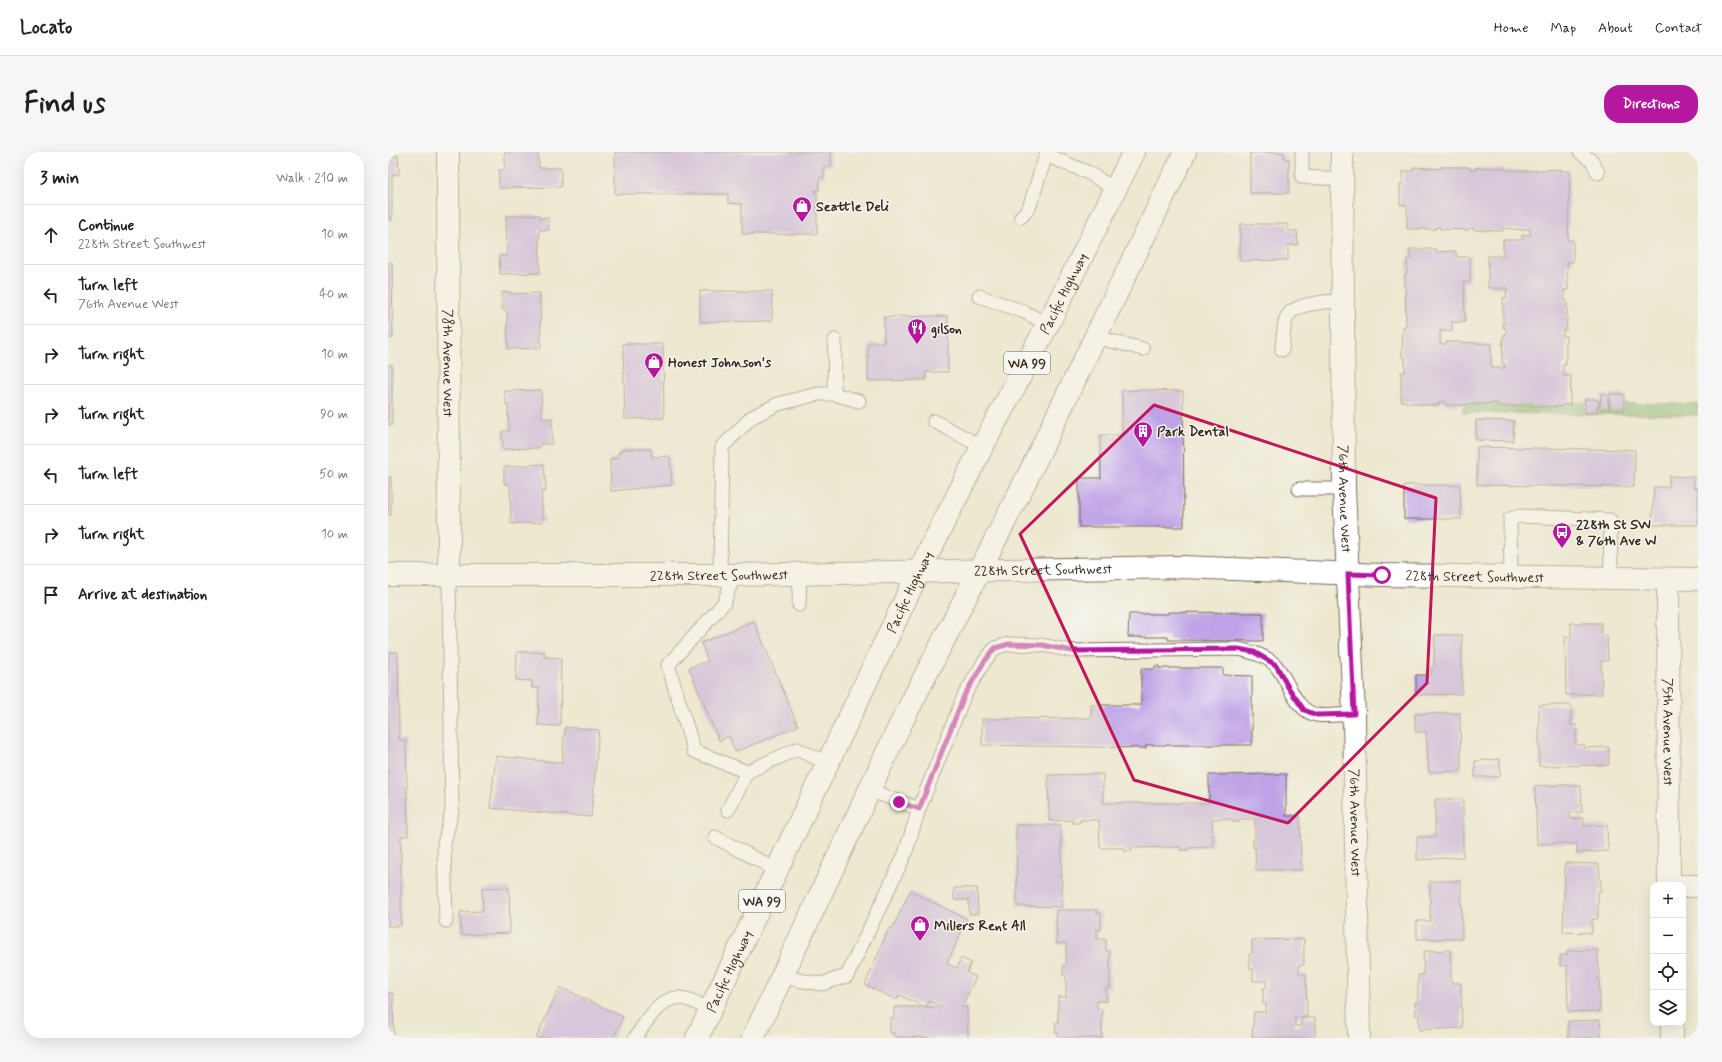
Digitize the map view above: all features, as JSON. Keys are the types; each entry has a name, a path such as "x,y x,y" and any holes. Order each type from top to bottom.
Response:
{"main road":[{"name":"78th Avenue West","path":"448,152 449,574"},
{"name":"Pacific Highway","path":"697,1038 827,763 869,679 918,573 982,447 1048,324 1134,152"},
{"path":"753,1038 900,725 1027,478 1185,152"},
{"name":"76th Avenue West","path":"1342,152 1344,489 1354,714 1359,1038"},
{"name":"228th Street Southwest","path":"388,575 727,575 978,572 1182,567 1348,574 1698,580"},
{"name":"75th Avenue West","path":"1668,580 1669,882"},
{"path":"1686,886 1698,886"},
{"path":"1672,1026 1672,1038"}],"lane":[{"path":"1302,152 1302,178 1342,179"},
{"path":"1580,152 1592,161 1598,173"},
{"path":"1021,217 1029,208 1046,155 1088,173 1116,190"},
{"path":"979,296 1022,311 1048,324"},
{"path":"1282,350 1287,318 1296,308 1315,303 1343,300"},
{"path":"1095,337 1143,349"},
{"path":"834,394 835,340"},
{"path":"747,772 694,751 668,665 724,603 727,575 722,447 752,417 778,404 818,394 834,394 859,401"},
{"path":"934,421 982,447"},
{"path":"1299,489 1344,489"},
{"path":"1511,576 1510,519 1520,516 1610,520 1611,578"},
{"path":"446,921 444,844 452,811 449,574"},
{"path":"799,605 800,574"},
{"path":"782,977 820,984 847,976 905,854 919,809 964,696 984,662 995,648 1009,644 1042,645 1072,651 1238,649 1254,652 1276,665 1288,687 1304,710 1317,715 1354,714"},
{"path":"728,810 747,772 797,749 827,763"},
{"path":"869,790 919,809"},
{"path":"715,836 777,870"},
{"path":"635,1038 655,1010 670,999 681,997 710,1009"}],"highlighted area":[{"path":"1154,405 1436,498 1427,683 1288,823 1134,780 1020,534"}],"green space":[{"path":"1463,402 1698,404 1698,415 1463,413"}],"building":[{"path":"505,152 538,152 539,168 561,168 561,187 499,188 499,170 505,170"},
{"path":"615,152 831,152 831,166 824,166 824,178 819,178 819,191 815,190 815,193 817,193 817,234 742,234 742,204 728,203 728,194 615,194"},
{"path":"1250,153 1284,153 1284,159 1289,159 1289,193 1250,193"},
{"path":"398,155 399,174 392,175 392,220 388,220 388,156"},
{"path":"1413,167 1441,169 1441,167 1470,167 1470,170 1475,170 1475,168 1504,168 1504,170 1526,171 1561,169 1561,171 1570,171 1568,240 1573,240 1573,262 1567,262 1568,290 1564,290 1564,300 1567,300 1567,318 1566,330 1563,330 1563,336 1566,336 1566,365 1563,365 1563,375 1571,376 1570,405 1561,405 1561,407 1532,406 1532,404 1497,406 1497,403 1445,405 1445,402 1439,402 1439,405 1423,405 1401,401 1401,372 1405,372 1405,357 1402,357 1403,327 1406,327 1405,274 1407,274 1407,259 1410,259 1410,249 1436,249 1436,252 1456,251 1456,257 1470,257 1470,282 1464,282 1465,322 1452,322 1452,331 1440,331 1440,344 1446,344 1446,342 1458,342 1491,344 1491,368 1505,368 1505,364 1502,364 1503,335 1506,335 1506,328 1503,328 1503,298 1506,298 1507,288 1488,288 1488,256 1503,256 1503,240 1522,240 1522,235 1530,235 1530,229 1524,230 1503,228 1503,231 1474,230 1474,228 1469,228 1469,230 1440,229 1440,227 1436,227 1436,229 1407,229 1407,205 1400,205 1400,184 1403,184 1403,171 1413,171"},
{"path":"539,215 539,218 548,218 549,230 539,230 540,273 500,274 499,256 507,256 506,216"},
{"path":"1240,224 1288,224 1288,231 1297,231 1298,245 1288,245 1288,260 1240,261"},
{"path":"388,263 392,263 393,338 388,338"},
{"path":"700,291 772,291 772,321 700,322"},
{"path":"502,292 511,292 511,294 540,293 541,348 508,349 507,310 502,310"},
{"path":"948,316 948,372 926,372 926,380 868,381 868,343 884,343 884,317"},
{"path":"623,344 663,344 664,418 625,419"},
{"path":"388,365 392,365 392,425 388,425"},
{"path":"541,390 542,419 552,418 552,444 540,444 540,448 503,449 502,431 509,431 508,405 506,405 505,391"},
{"name":"Park Dental","path":"1122,391 1183,391 1184,527 1079,527 1079,478 1101,478 1100,435 1122,435"},
{"path":"1601,394 1607,394 1609,409 1600,409"},
{"path":"1610,394 1624,394 1624,410 1610,410"},
{"path":"1585,399 1597,399 1597,401 1599,401 1597,413 1585,413"},
{"path":"1476,420 1514,421 1513,441 1476,440"},
{"path":"1477,447 1635,450 1634,487 1477,485"},
{"path":"622,449 651,449 652,457 670,456 672,485 611,491 610,459 618,458 618,452 622,452"},
{"path":"544,464 546,491 541,491 543,522 511,524 510,484 504,484 504,467"},
{"path":"1669,476 1694,477 1694,488 1698,488 1698,525 1652,525 1654,487 1669,487"},
{"path":"388,477 391,477 391,515 388,515"},
{"path":"1404,485 1460,485 1461,519 1404,519"},
{"path":"1168,612 1263,613 1263,641 1168,640 1168,637 1128,637 1129,614 1168,614"},
{"path":"754,621 798,726 735,752 729,736 719,741 689,668 708,661 701,643"},
{"path":"1571,623 1601,623 1601,635 1607,635 1608,661 1601,661 1602,694 1566,695 1565,637 1571,637"},
{"path":"1435,635 1462,635 1462,694 1416,695 1416,675 1431,675 1431,667 1434,667"},
{"path":"388,652 398,652 399,740 406,740 408,836 401,836 401,926 388,926"},
{"path":"517,652 545,652 544,657 561,658 560,726 538,725 539,688 532,688 532,681 516,680"},
{"path":"1155,666 1159,666 1159,668 1223,668 1223,675 1252,676 1252,745 1146,745 1146,748 982,745 982,719 1091,718 1091,705 1141,705 1141,669 1155,669"},
{"path":"1539,705 1571,705 1571,725 1576,725 1576,745 1584,745 1584,748 1609,747 1609,765 1539,766"},
{"path":"1460,713 1461,771 1429,772 1426,732 1415,732 1415,714"},
{"path":"565,727 599,730 591,817 490,808 496,756 562,763"},
{"path":"1500,759 1500,777 1475,777 1475,761"},
{"path":"1103,774 1103,803 1209,803 1209,775 1286,774 1286,816 1300,816 1301,870 1256,870 1255,847 1253,847 1253,839 1255,839 1255,819 1239,819 1239,822 1232,822 1232,819 1212,819 1213,847 1188,848 1188,850 1180,850 1180,847 1132,848 1132,851 1124,851 1124,848 1100,848 1099,820 1080,820 1080,823 1072,823 1072,820 1049,821 1048,775"},
{"path":"1535,786 1581,786 1582,812 1570,812 1571,819 1584,818 1584,826 1607,825 1608,851 1577,853 1577,844 1537,844"},
{"path":"1435,799 1463,799 1463,857 1417,860 1417,837 1435,837"},
{"path":"1016,825 1061,825 1062,907 1017,906"},
{"path":"1565,863 1599,864 1601,891 1598,891 1598,919 1592,919 1592,933 1563,932"},
{"path":"1430,881 1461,881 1462,939 1417,939 1417,921 1430,921"},
{"path":"509,887 510,933 461,935 460,912 483,911 482,888"},
{"path":"954,888 977,888 978,914 969,914 969,900 954,900"},
{"name":"Millers Rent All","path":"910,891 967,919 947,964 957,968 961,958 971,963 967,973 976,977 962,1007 967,1007 968,1038 894,1037 894,1033 890,1033 890,1018 894,1018 894,1007 926,1007 899,995 897,1000 865,985 889,928 892,929","holes":["929,1001 942,1007 926,1007"]},
{"path":"1056,910 1097,910 1097,913 1101,913 1101,930 1097,930 1097,939 1106,939 1106,951 1110,951 1110,988 1106,988 1107,1001 1097,1001 1097,1009 1102,1009 1102,1038 1058,1038 1058,1033 1056,1033 1055,1023 1058,1023 1058,997 1066,997 1066,975 1063,975 1063,965 1066,965 1066,943 1057,944"},
{"path":"1304,939 1304,965 1299,965 1299,974 1306,974 1307,1017 1295,1017 1295,1026 1301,1026 1301,1018 1315,1018 1315,1038 1252,1038 1254,1012 1266,1012 1266,1004 1263,1004 1263,988 1266,988 1266,981 1253,981 1253,969 1250,969 1249,954 1252,954 1252,940"},
{"path":"1450,950 1451,983 1461,983 1462,1028 1419,1030 1419,1016 1416,1015 1415,1002 1418,1002 1418,975 1423,975 1424,951"},
{"path":"1598,950 1600,1011 1568,1012 1567,965 1560,966 1560,955 1567,955 1567,951"},
{"path":"560,987 623,1017 613,1038 536,1038"},
{"path":"388,993 393,993 394,1038 388,1038"},
{"path":"1600,1020 1601,1038 1568,1038 1568,1021"}],"place":[{"name":"Seattle Deli","path":"802,223"},
{"name":"gilson","path":"917,345"},
{"name":"Honest Johnson's","path":"654,379"},
{"name":"Park Dental","path":"1143,448"},
{"name":"228th St SW & 76th Ave W","path":"1562,549"},
{"name":"Millers Rent All","path":"920,942"}],"route":[{"path":"899,802 919,809 964,696 984,662 995,648 1009,644 1042,645 1072,651 1238,649 1254,652 1276,665 1288,687 1304,710 1317,715 1354,714 1348,574 1382,575"}]}
